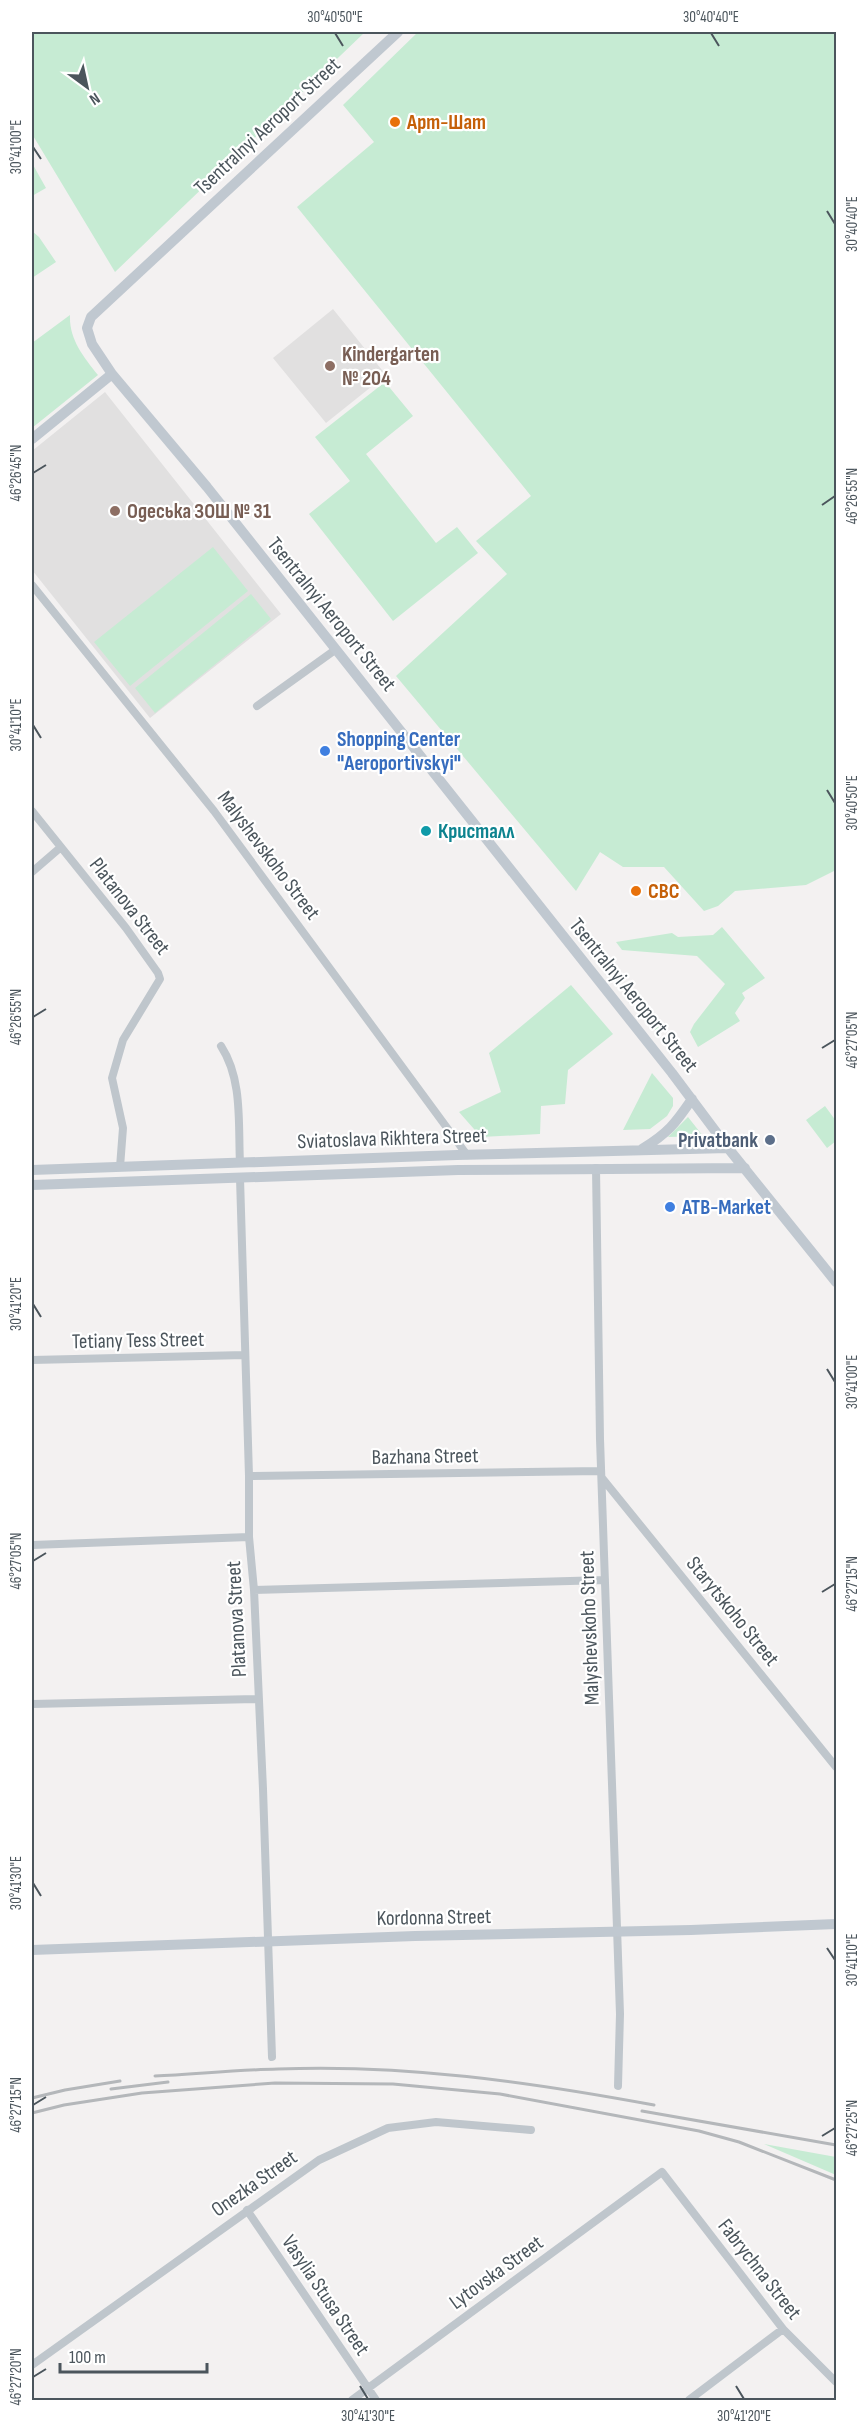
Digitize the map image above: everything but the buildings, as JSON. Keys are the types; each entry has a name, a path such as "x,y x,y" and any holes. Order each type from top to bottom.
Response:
{"main road":[{"name":"Tsentralnyi Aeroport Street","path":"398,32 91,317 87,328 92,344 112,374 165,435 692,1099 728,1148"},
{"path":"32,438 112,374"},
{"path":"642,1149 675,1125 692,1099"},
{"path":"728,1148 837,1282"},
{"name":"Sviatoslava Rikhtera Street","path":"32,1170 728,1148"},
{"name":"Sviatoslava Rikhtera Street","path":"32,1185 458,1170 745,1168"},
{"name":"Kordonna Street","path":"32,1950 837,1924"}],"street":[{"name":"Malyshevskoho Street","path":"32,585 214,811 467,1155"},
{"path":"256,706 335,650"},
{"name":"Platanova Street","path":"32,812 126,928 160,979 123,1040 112,1078 123,1128 120,1167"},
{"path":"32,872 61,847"},
{"path":"220,1046 230,1061 236,1081 240,1163"},
{"name":"Malyshevskoho Street","path":"596,1168 601,1474 620,2014 618,2086"},
{"name":"Platanova Street","path":"240,1178 249,1537 259,1699 272,2058"},
{"name":"Tetiany Tess Street","path":"32,1360 245,1355"},
{"name":"Bazhana Street","path":"249,1476 601,1474"},
{"name":"Starytskoho Street","path":"601,1474 837,1767"},
{"path":"32,1545 249,1537"},
{"path":"254,1590 605,1580"},
{"path":"32,1704 259,1699"},
{"name":"Onezka Street","path":"32,2365 319,2160 387,2128 436,2122 531,2130"},
{"name":"Fabrychna Street","path":"662,2172 783,2329 837,2382"},
{"name":"Lytovska Street","path":"352,2400 662,2172"},
{"name":"Vasylia Stusa Street","path":"247,2210 376,2400"},
{"path":"689,2400 783,2329"}],"shaded area":[{"name":"Kindergarten № 204","path":"333,309 386,375 326,423 273,358"},
{"name":"Одеська ЗОШ № 31","path":"105,392 281,614 150,718 32,570 32,451"}],"green space":[{"path":"32,32 365,32 115,272 32,134"},
{"path":"418,32 836,32 836,870 806,885 735,891 718,906 704,911 664,867 623,867 600,852 576,891 396,676 507,574 476,541 531,496 297,207 374,142 343,105"},
{"path":"32,163 46,188 32,196"},
{"path":"32,231 39,237 56,262 32,278"},
{"path":"70,315 74,340 98,375 32,428 32,343"},
{"path":"385,382 413,416 366,454 436,543 457,527 478,553 393,621 309,514 350,481 315,437"},
{"path":"213,547 248,591 130,686 94,642"},
{"path":"251,594 271,619 155,713 135,688"},
{"path":"722,927 765,978 742,993 745,998 735,1013 740,1021 698,1047 690,1032 725,984 697,956 622,950 616,942 672,933 678,937 713,935"},
{"path":"571,985 613,1034 568,1070 565,1104 541,1106 540,1134 481,1137 459,1112 501,1092 489,1053"},
{"path":"632,996 636,996 659,1019 664,1029 662,1032 659,1034 630,1000"},
{"path":"652,1073 673,1098 673,1106 667,1116 650,1129 623,1130"},
{"path":"825,1106 836,1121 836,1141 827,1148 806,1120"},
{"path":"688,1117 703,1136 668,1137"},
{"path":"764,2144 836,2157 836,2175"}],"railway":[{"path":"155,2076 247,2070 372,2069 467,2076 654,2105"},
{"path":"32,2098 120,2081"},
{"path":"111,2089 168,2082"},
{"path":"32,2113 64,2105 142,2093 275,2083 393,2084 500,2094 699,2131 739,2142 836,2180"},
{"path":"642,2111 836,2145"}],"place":[{"name":"Арт-Шат","path":"395,122"},
{"name":"Kindergarten № 204","path":"330,366"},
{"name":"Одеська ЗОШ № 31","path":"115,511"},
{"name":"Shopping Center \"Aeroportivskyi\"","path":"325,751"},
{"name":"Кристалл","path":"426,831"},
{"name":"СВС","path":"636,891"},
{"name":"Privatbank","path":"770,1140"},
{"name":"ATB-Market","path":"670,1207"}]}
